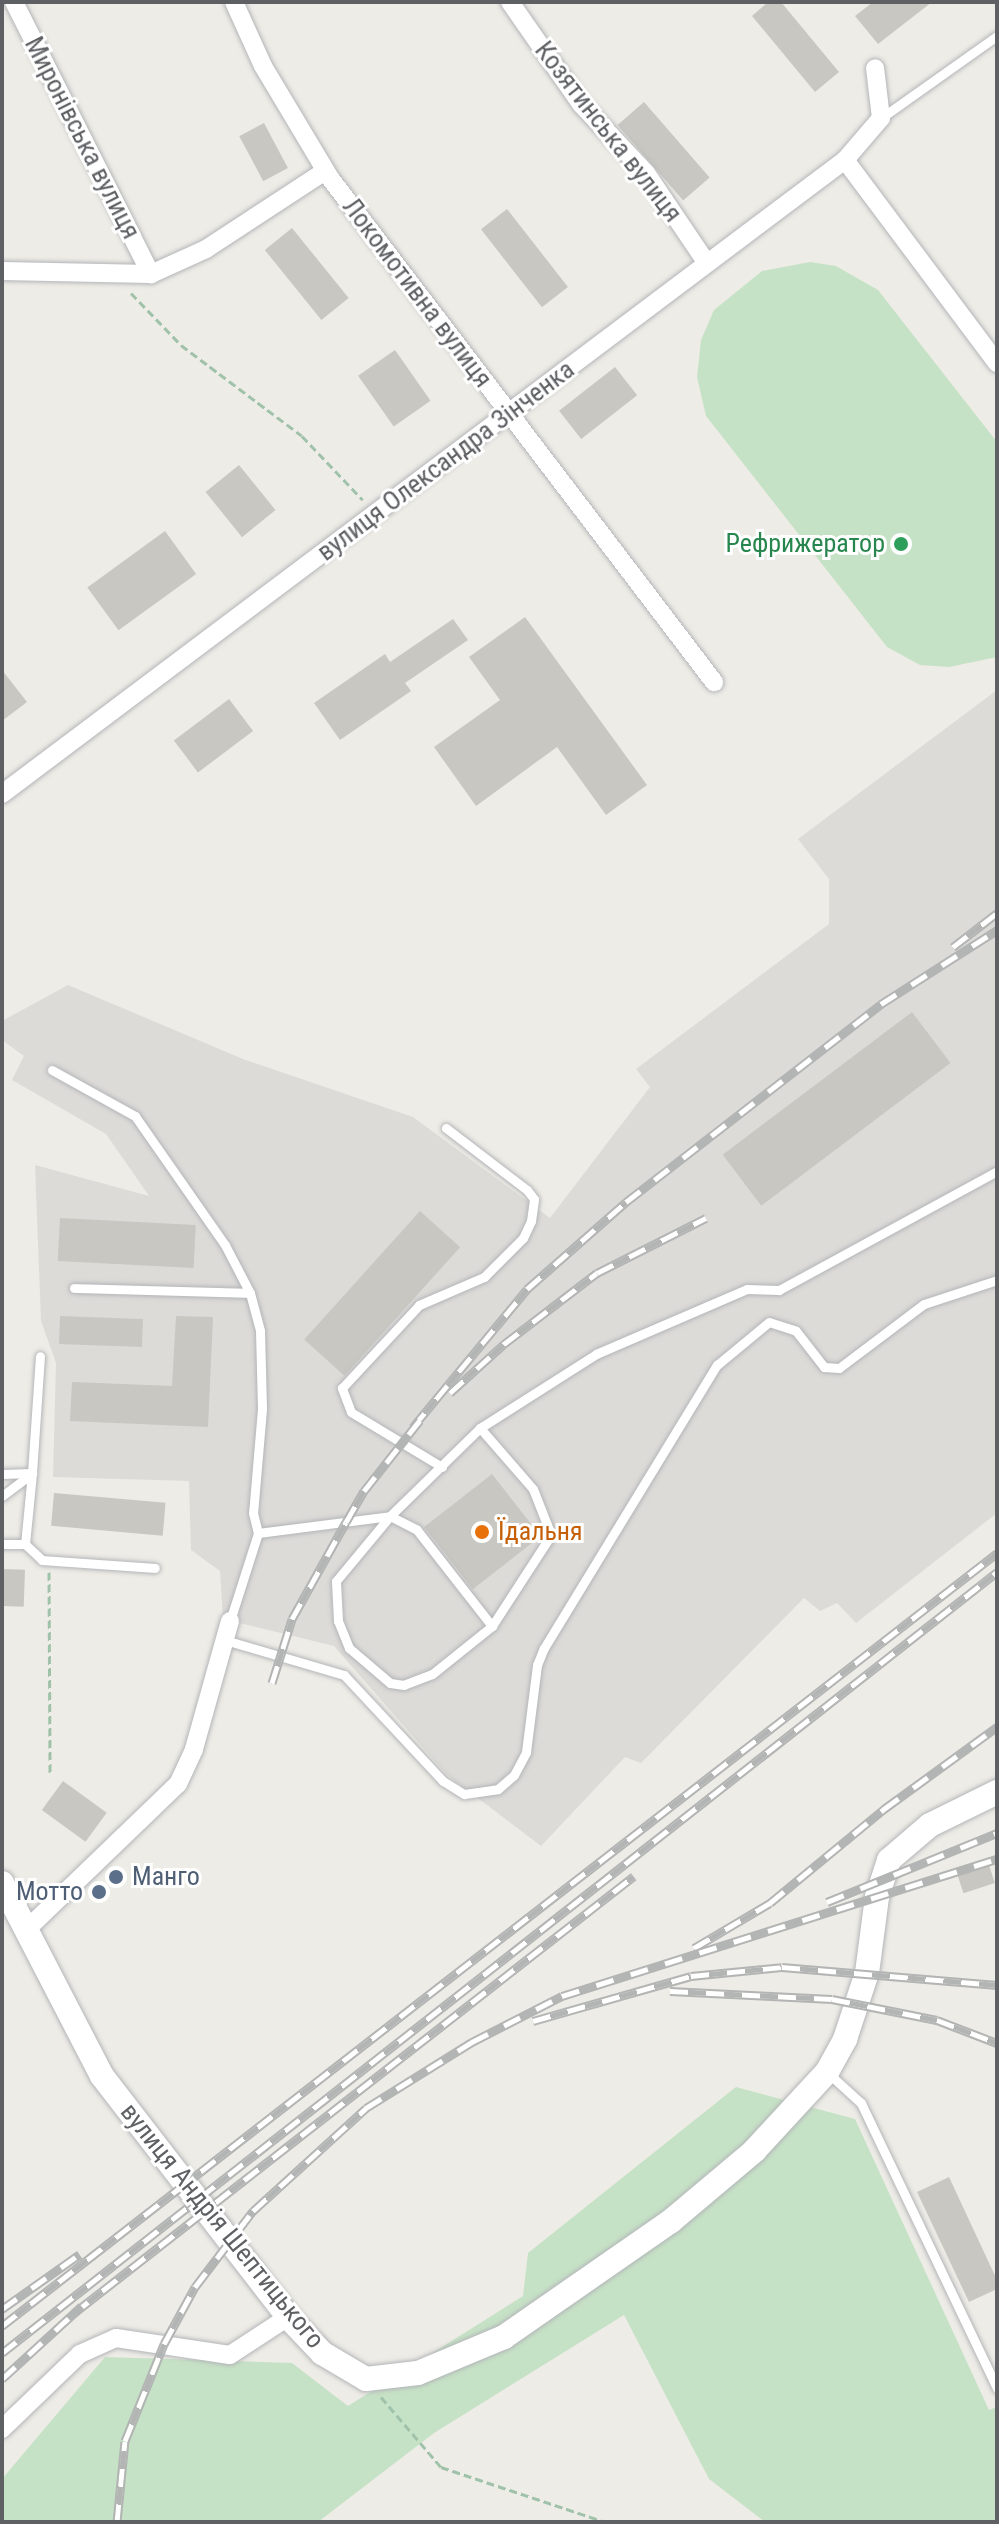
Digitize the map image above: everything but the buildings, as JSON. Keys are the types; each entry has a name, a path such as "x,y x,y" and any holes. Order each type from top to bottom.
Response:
{"main road":[{"path":"366,2379 418,2373 504,2337 671,2221 754,2151 827,2072 858,2004 877,1897 889,1860 930,1825 997,1792"},
{"name":"вулиця Андрія Шептицького","path":"2,1883 102,2076 288,2317 322,2353 366,2379"}],"street":[{"name":"Миронівська вулиця","path":"14,2 151,274"},
{"name":"Локомотивна вулиця","path":"234,2 263,66 325,171 510,415 550,460 714,682"},
{"name":"Козятинська вулиця","path":"510,2 581,104 646,173 706,262"},
{"path":"875,68 881,118"},
{"name":"вулиця Олександра Зінченка","path":"2,794 510,415 706,262 845,160 881,118"},
{"path":"845,160 997,363"},
{"path":"2,271 151,274 206,249 325,171"},
{"path":"25,1931 178,1784 194,1749 230,1621"},
{"path":"2,2429 80,2354 116,2338 230,2355 288,2317"}],"lane":[{"path":"881,118 997,36"},
{"path":"52,1070 135,1116 225,1245 249,1293 260,1331 262,1409 253,1513 258,1533 230,1621"},
{"path":"442,1467 351,1412 342,1388 419,1305 484,1277 523,1238 531,1221 534,1199 527,1190 446,1128"},
{"path":"480,1428 533,1489 551,1535 492,1626 432,1674 404,1685 372,1673 349,1648 338,1621 336,1581 390,1516 480,1428 596,1354 747,1289 779,1290 997,1171"},
{"path":"225,1640 344,1675 443,1781 464,1794 498,1789 514,1775 526,1752 537,1665 544,1648 717,1365 769,1322 796,1331 824,1367 839,1368 924,1304 997,1280"},
{"path":"74,1288 249,1293"},
{"path":"25,1544 40,1356"},
{"path":"2,1474 32,1473"},
{"path":"2,1496 32,1473"},
{"path":"258,1533 390,1516 417,1530 492,1626"},
{"path":"2,1544 25,1544 49,1560 155,1568"},
{"path":"827,2072 861,2103 997,2388"}],"path":[{"path":"118,274 152,319 302,436 376,515"},
{"path":"49,1560 50,1774"},
{"path":"366,2379 441,2467 605,2522"}],"shaded area":[{"path":"997,690 997,1513 856,1623 837,1603 820,1611 804,1598 641,1763 625,1757 541,1846 446,1774 334,1646 223,1619 220,1571 191,1550 189,1481 53,1477 56,1363 41,1321 35,1165 149,1196 106,1134 12,1080 24,1056 2,1040 2,1021 68,985 243,1059 413,1117 550,1218 650,1087 636,1069 829,924 829,879 798,839"}],"green space":[{"name":"Рефрижератор","path":"810,262 836,266 878,290 997,442 997,657 949,667 920,665 887,647 706,416 697,377 701,340 714,310 762,271"},
{"path":"736,2087 855,2119 989,2410 997,2407 997,2522 765,2522 709,2479 624,2315 434,2433 318,2522 2,2522 2,2479 105,2357 292,2363 348,2406 523,2296 528,2253"}],"railway":[{"path":"953,947 997,913"},
{"path":"413,1427 527,1289 626,1202 881,1004 997,930"},
{"path":"450,1393 504,1344 597,1273 706,1218"},
{"path":"272,1683 292,1619 346,1522 364,1491 420,1420"},
{"path":"2,2326 997,1553"},
{"path":"2,2353 997,1572"},
{"path":"694,1948 770,1903 884,1809 997,1727"},
{"path":"827,1902 997,1833"},
{"path":"117,2522 125,2441 164,2344 195,2287 253,2211 366,2108 472,2042 562,1996 997,1859"},
{"path":"74,2313 634,1876"},
{"path":"533,2021 691,1976 782,1967 997,1985"},
{"path":"670,1991 832,1999 937,2020 997,2043"},
{"path":"2,2309 80,2254"},
{"path":"2,2379 82,2306"}],"place":[{"name":"Рефрижератор","path":"901,544"},
{"name":"Їдальня","path":"482,1532"},
{"name":"Манго","path":"116,1877"},
{"name":"Мотто","path":"99,1892"}]}
